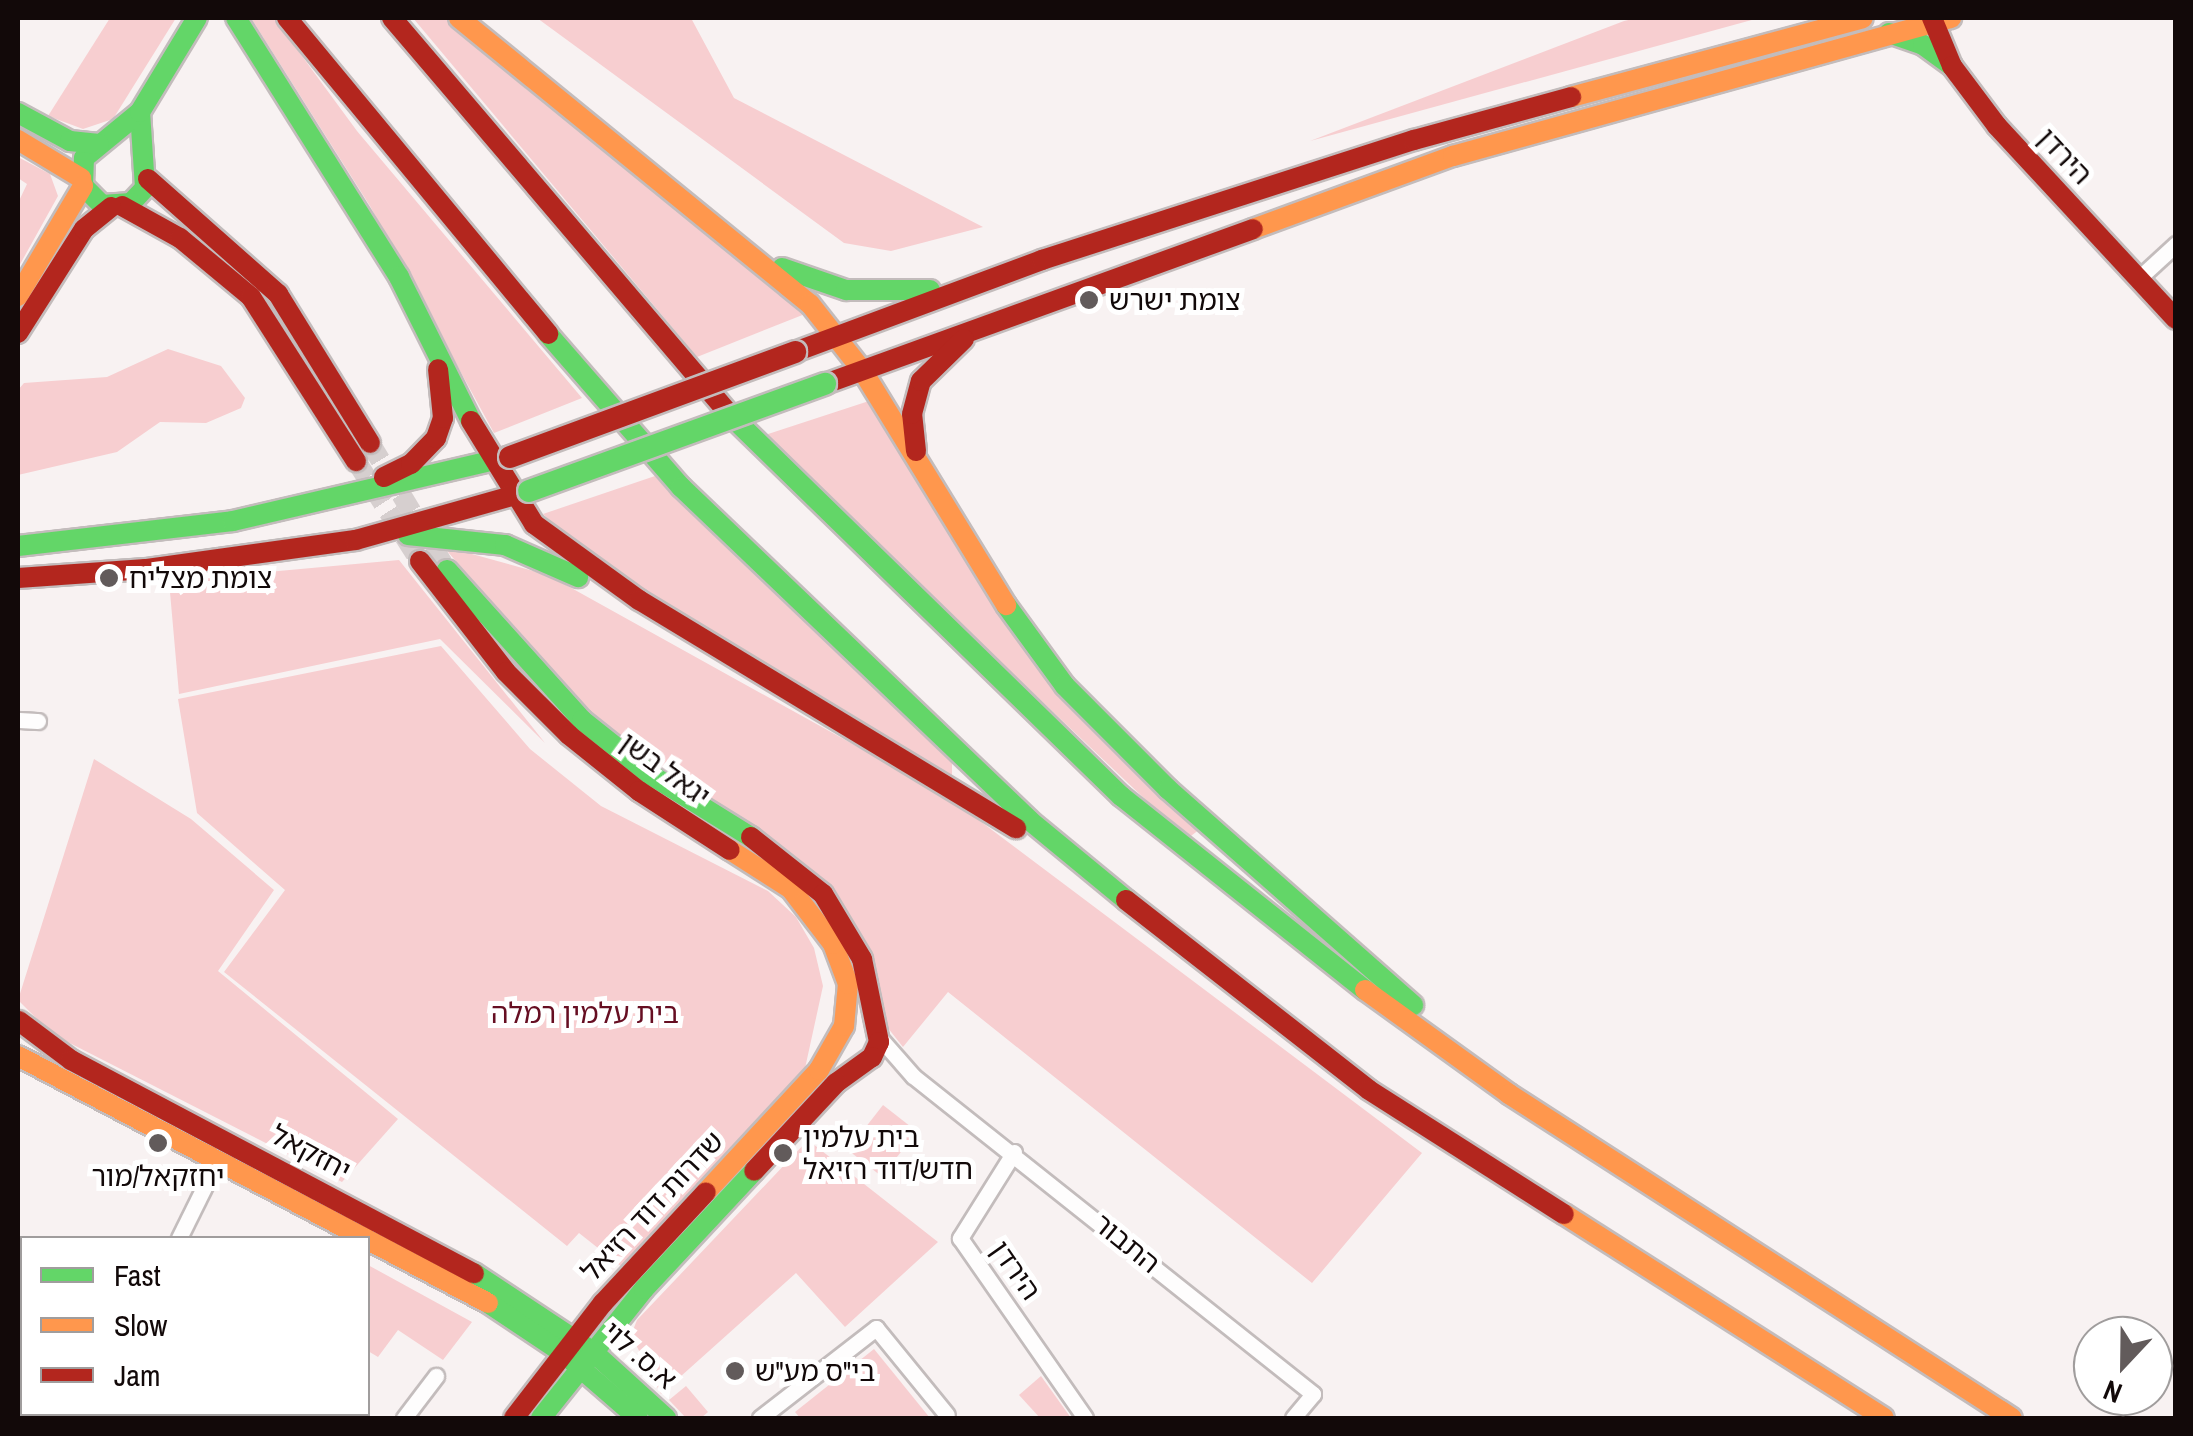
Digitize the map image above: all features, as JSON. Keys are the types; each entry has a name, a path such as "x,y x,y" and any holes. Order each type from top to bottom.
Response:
{"main road":[{"path":"18,296 82,182 84,158 140,112 196,18"},
{"path":"236,18 426,324 521,493 564,550 1015,827 1273,1020 1502,1180 1884,1418"},
{"path":"287,18 568,360 732,540 1014,807 1273,1020"},
{"path":"392,18 749,437 996,682 1263,913 1576,1140 2012,1418"},
{"path":"459,18 563,108 792,286 862,370 1030,642 1116,738 1318,923 1576,1140"},
{"path":"18,546 162,533 334,501 502,459 1042,260 1414,140 1863,18"},
{"path":"1952,66 1954,36 1963,18"},
{"path":"18,578 217,561 377,534 521,493 1453,156 1939,19"},
{"name":"הירדן","path":"1939,19 1952,66 1997,126 2176,320"},
{"path":"1888,32 1923,44 1952,66"},
{"path":"18,140 116,207 180,238 251,297 363,452 278,294 148,179 140,151 140,112"},
{"path":"18,113 70,141 123,141 140,151"},
{"path":"18,333 84,229 139,196 148,179"},
{"path":"735,238 799,277 871,292 942,288 1042,260"},
{"path":"334,501 411,464 436,438 442,388 426,324"},
{"path":"956,522 919,460 912,414 930,368 982,325"},
{"path":"377,534 458,537 524,551 739,660"},
{"name":"יגאל בשן","path":"420,561 506,672 569,735 639,791 773,874 808,907 843,965 848,1001 840,1032"},
{"name":"יגאל בשן","path":"447,570 582,720 651,774 785,859 823,894 862,958 876,1033"},
{"path":"18,1020 18,1046"},
{"name":"יחזקאל","path":"18,1020 71,1060 523,1314 577,1352"},
{"path":"856,1020 876,1033 864,1061 843,1056 840,1032 856,1020"},
{"name":"שדרות דוד רזיאל","path":"514,1418 542,1406 577,1352 613,1308 808,1083 840,1032"},
{"name":"יחזקאל","path":"18,1056 370,1236"},
{"name":"שדרות דוד רזיאל","path":"613,1308 864,1061"},
{"name":"יחזקאל","path":"370,1236 523,1314"},
{"path":"619,1400 582,1394 542,1406 537,1358 523,1314 575,1315 613,1308 616,1352 641,1407"},
{"name":"א.ס. לוי","path":"577,1352 619,1400 666,1418"},
{"name":"א.ס. לוי","path":"577,1352 641,1407"}],"street":[{"path":"2138,279 2176,244"},
{"path":"18,720 38,721"},
{"name":"התבור","path":"876,1033 913,1076 1014,1152 1313,1394 1292,1418"},
{"name":"התבור","path":"864,1061 913,1076"},
{"name":"הירדן","path":"1014,1152 960,1238 1085,1418"},
{"path":"180,1236 218,1159"},
{"path":"760,1418 876,1328 947,1416"},
{"path":"404,1418 436,1376"}],"green space":[{"path":"110,18 176,18 113,119 83,129 48,116"},
{"path":"251,18 274,18 357,131 582,398 494,433 370,206"},
{"path":"413,18 448,18 805,314 697,357"},
{"path":"537,18 691,18 734,98 983,227 891,251 844,243"},
{"path":"1759,18 1310,141 1624,21"},
{"path":"18,157 50,174 58,196 18,268 18,203 27,184 18,178"},
{"path":"168,349 221,366 245,398 241,408 206,423 160,422 117,452 18,475 18,390 24,383 107,377"},
{"path":"869,401 1027,654 1200,829 1187,839 762,436"},
{"path":"655,476 952,761 952,777 585,553 543,514"},
{"path":"443,546 548,575 948,797 1422,1153 1312,1283 948,992 903,1047 876,1013 853,924 577,705"},
{"path":"399,560 545,743 440,639 179,694 169,581"},
{"name":"בית עלמין רמלה","path":"441,646 530,749 601,806 768,891 796,917 814,948 823,986 804,1073 622,1267 579,1233 567,1246 224,972 285,890 197,813 178,699"},
{"path":"94,759 191,819 274,890 218,971 398,1119 342,1182 52,1034 18,1000"},
{"path":"883,1105 917,1131 882,1176 848,1150"},
{"path":"808,1140 938,1242 845,1327 796,1273 661,1394 631,1335 637,1320"},
{"path":"370,1266 472,1322 443,1360 398,1330 378,1357 370,1352"},
{"path":"874,1349 930,1418 800,1418 795,1412"},
{"path":"1041,1376 1071,1418 1040,1418 1019,1395"},
{"path":"686,1386 708,1412 701,1418 686,1418 669,1400"},
{"path":"95,1416 169,1416 169,1418"}],"tunnel":[{"path":"370,443 447,570"},
{"path":"356,461 420,561"}],"traffic: fast":[{"path":"140,112 145,188 131,203 102,205 83,186 84,158 140,112 197,18"},
{"path":"236,18 399,277 471,421"},
{"path":"1889,33 1923,45 1952,66"},
{"path":"18,113 70,141 99,144"},
{"path":"782,268 846,290 930,290"},
{"path":"548,334 681,487 1029,820 1126,900"},
{"path":"529,491 825,384"},
{"path":"731,416 1121,796 1365,990"},
{"path":"18,546 233,521 508,457"},
{"path":"408,535 505,545 578,577"},
{"path":"447,570 582,720 651,775 751,837"},
{"path":"1006,605 1065,686 1168,789 1413,1005"},
{"path":"541,1418 644,1289 754,1171"},
{"path":"474,1273 592,1351 666,1418"},
{"path":"488,1303 563,1353 638,1418"}],"traffic: slow":[{"path":"459,18 810,304 862,370 1006,605"},
{"path":"1571,97 1863,18"},
{"path":"1253,229 1453,156 1951,18"},
{"path":"18,140 81,178"},
{"path":"18,296 83,186"},
{"path":"706,1192 819,1070 844,1026 848,984 833,944 791,889 730,850"},
{"path":"1365,990 1509,1094 2012,1418"},
{"path":"18,1056 361,1236"},
{"path":"1564,1214 1884,1418"},
{"path":"370,1241 488,1303"}],"traffic: jam":[{"path":"287,18 548,334"},
{"path":"392,18 731,416"},
{"path":"1932,18 1952,66 1997,126 2176,319"},
{"path":"795,352 1042,260 1414,140 1571,97"},
{"path":"148,179 278,294 370,443"},
{"path":"122,206 180,238 251,297 356,461"},
{"path":"18,333 84,229 111,207"},
{"path":"825,384 1253,229"},
{"path":"916,451 912,414 921,381 964,339"},
{"path":"510,457 795,352"},
{"path":"384,477 411,464 436,438 443,418 438,369"},
{"path":"471,421 534,524 639,600 1016,828"},
{"path":"18,578 146,569 356,540 529,491"},
{"path":"420,561 506,672 569,735 639,791 730,850"},
{"path":"751,837 823,894 862,959 879,1042 872,1057 836,1083 754,1171"},
{"path":"1126,900 1369,1090 1564,1214"},
{"path":"19,1021 71,1060 474,1273"},
{"path":"514,1418 603,1303 706,1192"}],"place":[{"name":"צומת ישרש","path":"1089,300"},
{"name":"צומת מצליח","path":"109,578"},
{"name":"יחזקאל/מור","path":"158,1143"},
{"name":"בית עלמין חדש/דוד רזיאל","path":"783,1153"},
{"name":"בי\"ס מע\"ש","path":"735,1371"}]}
